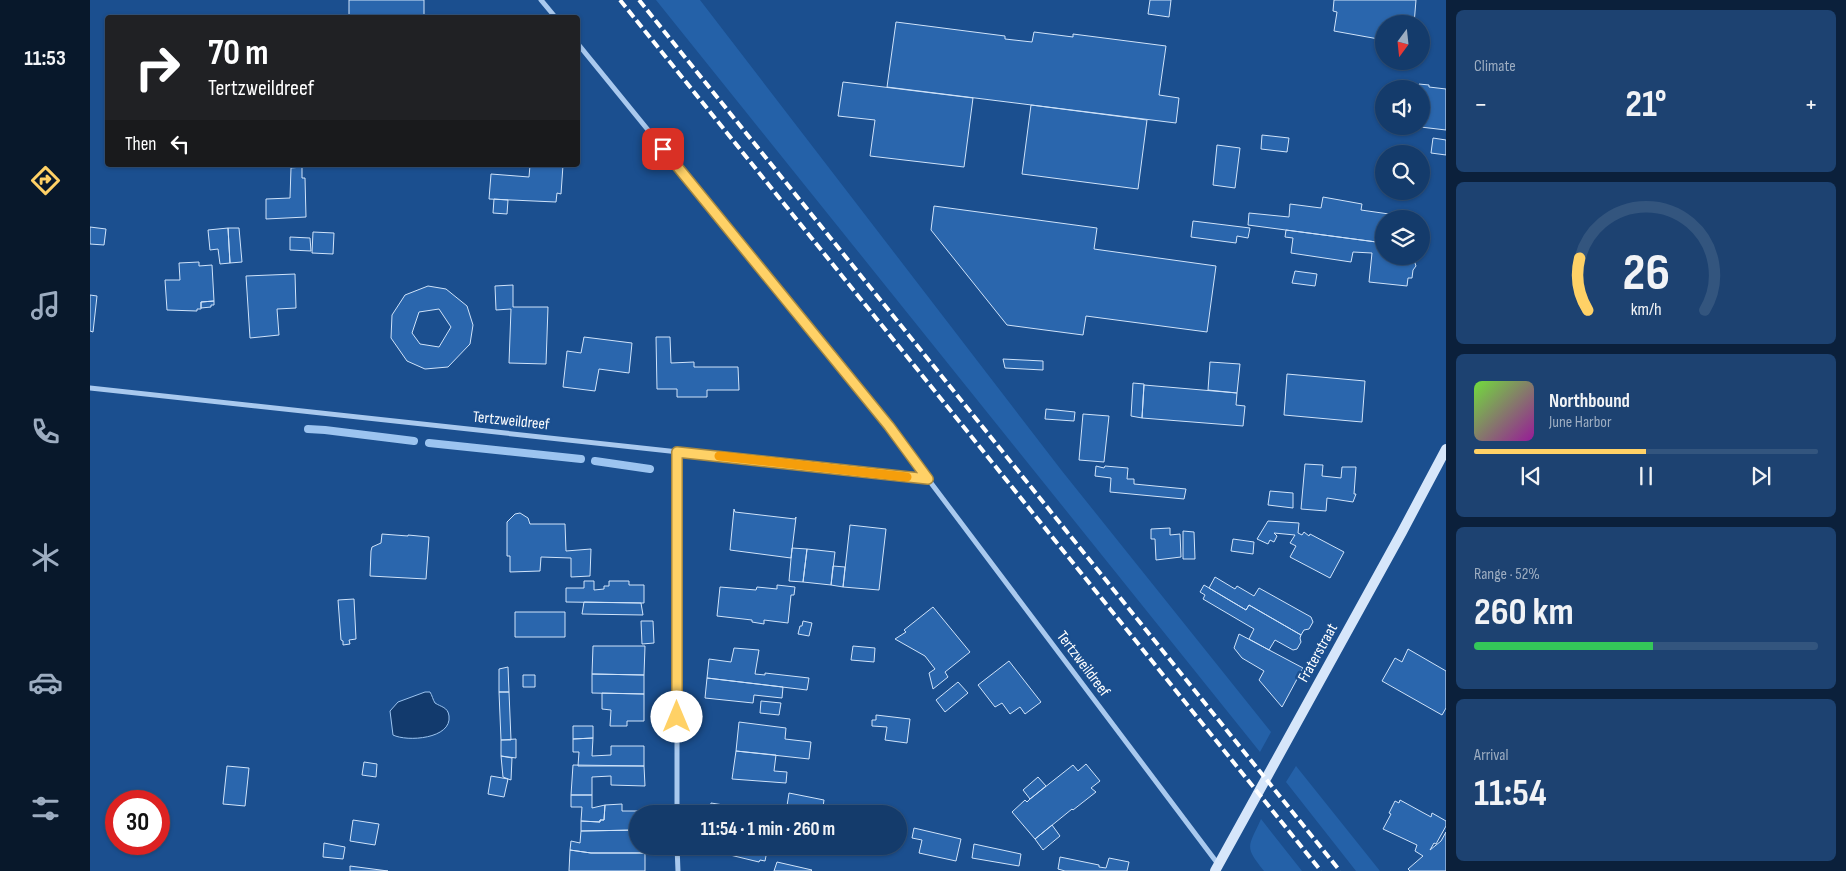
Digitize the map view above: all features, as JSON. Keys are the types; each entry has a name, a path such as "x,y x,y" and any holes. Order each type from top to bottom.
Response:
{"street":[{"path":"541,0 554,15"},
{"name":"Tertzweildreef","path":"580,46 889,426 1149,772 1217,868"},
{"name":"Tertzweildreef","path":"90,388 928,479"},
{"name":"Fraterstraat","path":"1217,868 1446,449"},
{"path":"677,452 677,805"},
{"path":"677,855 678,871"}],"shaded area":[{"path":"656,0 700,0 1062,471 1271,732 1260,752"},
{"path":"430,692 435,703 447,711 449,716 448,724 443,730 427,737 408,738 393,735 390,711 398,702"},
{"path":"1296,766 1380,871 1356,871 1286,782"},
{"path":"1261,819 1302,871 1264,871 1253,856 1250,846"}],"building":[{"path":"349,0 424,0 424,15 349,15"},
{"path":"1150,0 1171,0 1169,17 1148,14"},
{"path":"1334,0 1416,0 1415,15 1375,15 1375,38 1334,31 1337,12 1333,11"},
{"path":"896,22 1005,36 1005,39 1032,42 1034,32 1073,37 1073,34 1166,46 1159,95 1179,98 1176,123 887,87"},
{"path":"843,82 973,98 964,167 870,156 875,120 838,116"},
{"path":"1430,87 1446,89 1446,130 1430,128"},
{"path":"1031,105 1147,120 1138,189 1022,174"},
{"path":"1262,135 1289,138 1287,152 1261,149"},
{"path":"1433,138 1446,140 1446,155 1431,153"},
{"path":"1217,145 1240,148 1235,188 1213,185"},
{"path":"302,167 302,178 305,178 306,217 266,219 266,199 290,198 291,168"},
{"path":"530,167 563,167 561,194 557,193 556,202 489,199 491,174 529,177"},
{"path":"1323,197 1362,204 1361,210 1375,212 1375,242 1248,225 1249,213 1289,217 1290,204 1321,208"},
{"path":"494,199 508,200 507,214 493,213"},
{"path":"934,206 1097,228 1094,249 1216,266 1207,332 1086,316 1083,335 1007,325 931,230"},
{"path":"1193,221 1250,228 1248,238 1237,236 1236,243 1191,237"},
{"path":"90,227 106,229 104,245 90,244"},
{"path":"228,228 230,263 220,264 218,249 210,250 208,230"},
{"path":"228,228 239,228 242,262 230,263"},
{"path":"1286,230 1375,242 1375,265 1416,266 1413,270 1412,278 1408,278 1407,286 1369,282 1372,253 1353,252 1351,262 1291,253 1293,238 1285,237"},
{"path":"313,232 334,233 333,254 312,253"},
{"path":"290,237 310,238 311,251 290,250"},
{"path":"199,262 199,266 212,265 214,301 201,302 201,309 197,309 197,311 167,310 165,280 180,280 179,263"},
{"path":"1295,271 1317,274 1315,286 1292,283"},
{"path":"295,274 296,308 277,309 279,335 250,338 246,276"},
{"path":"513,285 513,307 548,307 546,364 509,363 511,309 496,310 495,286"},
{"path":"428,286 446,289 467,306 473,325 470,344 448,367 425,369 407,361 391,338 392,315 405,295","holes":["439,309 451,327 439,347 420,344 412,333 419,312"]},
{"path":"90,295 97,296 93,332 90,331"},
{"path":"214,301 214,305 211,305 211,307 201,308 201,302"},
{"path":"584,337 632,343 629,373 599,369 595,391 563,387 567,351 581,353"},
{"path":"656,337 670,337 671,363 694,362 694,367 738,367 739,390 707,390 707,397 677,397 677,389 657,389"},
{"path":"1003,359 1043,361 1043,370 1005,368"},
{"path":"1210,362 1240,364 1237,393 1208,390"},
{"path":"1287,374 1365,381 1362,422 1284,415"},
{"path":"1133,383 1144,384 1142,418 1131,416"},
{"path":"1144,385 1237,393 1236,405 1245,406 1243,426 1142,418"},
{"path":"1046,409 1075,412 1074,421 1045,419"},
{"path":"1083,414 1109,416 1104,462 1079,460"},
{"path":"1305,464 1323,465 1322,476 1341,478 1342,467 1356,467 1354,494 1356,494 1353,502 1327,498 1326,511 1301,509"},
{"path":"1096,466 1128,468 1127,479 1134,479 1134,484 1186,489 1184,499 1110,492 1111,478 1095,476"},
{"path":"1270,491 1293,493 1293,508 1268,505"},
{"path":"734,509 735,512 795,519 796,517 791,558 730,550"},
{"path":"520,513 528,518 530,524 565,524 566,551 591,549 590,576 571,577 571,558 541,557 540,571 510,572 510,556 507,556 507,522 515,514"},
{"path":"1268,521 1299,523 1298,533 1302,535 1304,532 1309,536 1310,534 1344,552 1330,578 1290,557 1296,546 1290,543 1295,535 1274,533 1277,536 1274,542 1270,540 1268,544 1257,539"},
{"path":"850,525 886,529 879,590 843,587"},
{"path":"1170,528 1170,535 1180,534 1181,557 1156,560 1155,539 1151,539 1151,529"},
{"path":"1183,531 1194,532 1195,559 1183,559"},
{"path":"382,534 429,537 426,579 370,576 372,547 381,543"},
{"path":"1233,539 1254,542 1253,554 1231,551"},
{"path":"792,548 807,549 803,582 789,581"},
{"path":"807,549 835,552 831,585 803,582"},
{"path":"833,566 845,567 843,587 831,585"},
{"path":"1215,577 1235,589 1237,586 1254,596 1259,588 1311,617 1313,622 1309,629 1304,630 1301,635 1249,605 1246,610 1209,588"},
{"path":"584,581 594,581 594,590 604,589 604,586 609,586 609,581 629,581 629,585 644,585 644,603 566,602 566,588 584,588"},
{"path":"777,585 795,587 794,595 791,595 788,623 764,620 764,624 752,622 752,620 717,616 720,587 756,590 757,587 777,589"},
{"path":"1204,585 1246,610 1249,605 1301,635 1301,642 1297,649 1293,650 1275,640 1269,650 1249,639 1254,629 1203,599 1205,595 1200,592"},
{"path":"354,599 356,639 349,640 350,644 343,645 338,600"},
{"path":"584,602 641,603 643,615 582,614"},
{"path":"933,607 970,652 945,672 948,677 933,689 929,673 935,669 925,656 895,639 906,632 904,630"},
{"path":"515,612 565,612 565,637 515,637"},
{"path":"641,621 653,621 654,643 642,644"},
{"path":"803,621 812,623 809,636 798,634"},
{"path":"1239,634 1303,668 1282,707 1259,680 1264,671 1242,658 1234,648"},
{"path":"593,646 645,646 644,675 592,674"},
{"path":"853,646 875,648 874,662 851,660"},
{"path":"734,648 759,650 755,674 765,675 765,673 809,678 807,690 707,678 709,659 731,662"},
{"path":"1408,649 1446,671 1446,708 1442,715 1382,681 1395,658 1402,662"},
{"path":"1009,661 1041,702 1025,714 1020,707 1010,714 1002,703 995,707 978,685"},
{"path":"508,667 509,692 499,692 499,669"},
{"path":"592,674 644,675 644,694 592,693"},
{"path":"523,675 535,675 535,687 523,687"},
{"path":"707,678 783,687 782,698 754,695 753,703 705,698"},
{"path":"958,682 968,693 945,712 936,700"},
{"path":"499,692 509,692 511,740 501,740"},
{"path":"602,693 644,694 644,721 627,721 627,726 610,726 611,710 602,709"},
{"path":"761,701 781,703 779,715 760,713"},
{"path":"876,715 910,719 907,743 885,740 887,727 872,726 872,720 876,720"},
{"path":"739,722 786,728 785,739 811,742 809,759 736,751"},
{"path":"573,726 593,726 593,738 573,739"},
{"path":"593,738 592,756 611,755 611,746 644,746 644,766 578,766 579,752 573,752 573,739"},
{"path":"516,739 516,758 501,756 501,740"},
{"path":"736,751 776,755 774,771 787,772 786,783 732,779"},
{"path":"501,756 512,758 511,780 503,777"},
{"path":"364,762 377,764 376,777 362,775"},
{"path":"1086,764 1100,781 1091,788 1096,792 1035,839 1012,812 1025,800 1027,802 1073,765 1078,771"},
{"path":"573,765 644,766 645,786 611,785 611,776 592,777 592,795 571,795"},
{"path":"227,766 249,768 245,806 223,804"},
{"path":"491,776 508,779 504,797 488,794"},
{"path":"1038,777 1046,786 1030,799 1023,790"},
{"path":"789,793 824,800 823,805 787,805"},
{"path":"571,795 592,795 592,808 605,805 604,820 600,820 600,822 581,821 582,807 571,807"},
{"path":"1400,800 1431,817 1432,813 1446,821 1446,826 1436,844 1434,843 1430,850 1441,841 1446,832 1446,871 1410,871 1408,869 1423,856 1415,851 1417,845 1383,829 1395,801 1399,803"},
{"path":"622,804 622,811 629,811 629,830 581,831 581,821 600,822 600,820 604,820 605,805"},
{"path":"353,820 379,824 375,845 350,841"},
{"path":"1052,825 1060,836 1043,850 1035,839"},
{"path":"914,828 961,839 956,861 919,853 922,840 912,838"},
{"path":"629,830 629,853 591,853 570,850 571,841 580,843 581,831"},
{"path":"324,843 345,847 343,859 323,857"},
{"path":"974,844 1021,854 1019,866 972,858"},
{"path":"570,850 591,853 645,855 645,871 569,871"},
{"path":"730,855 766,855 765,861 760,860 759,862"},
{"path":"1060,857 1106,868 1109,858 1129,862 1127,871 1065,871 1058,869"},
{"path":"777,862 812,870 774,871"},
{"path":"350,866 388,871 350,871"}],"waterway":[{"path":"308,429 414,441"},
{"path":"429,443 581,459"},
{"path":"595,461 650,469"}],"railway":[{"path":"620,0 1321,871"},
{"path":"639,0 1340,871"}],"slow traffic":[{"path":"719,456 907,477"}],"route":[{"path":"663,149 889,426 928,479 677,452 677,717"}]}
